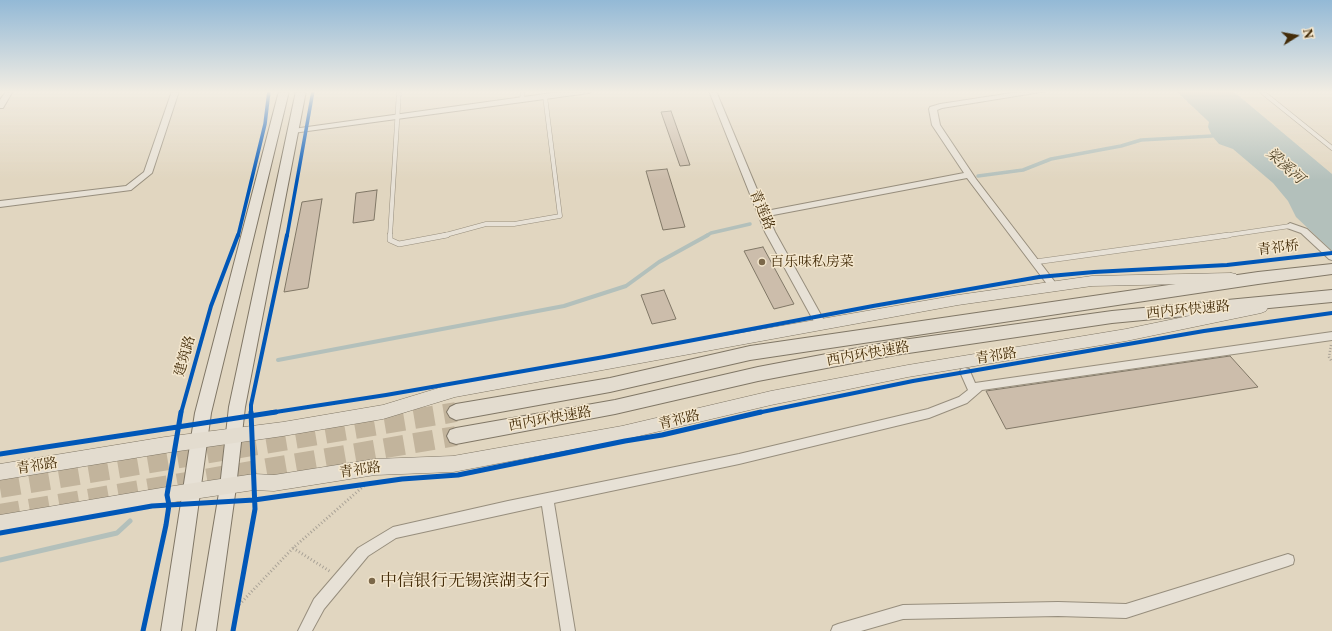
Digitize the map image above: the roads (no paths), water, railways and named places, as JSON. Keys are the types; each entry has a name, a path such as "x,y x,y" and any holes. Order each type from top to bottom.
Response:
{"highway":[{"name":"青祁桥","path":"1258,278 1332,269"},
{"name":"西内环快速路","path":"456,412 610,385 750,353 1258,278"},
{"path":"1283,302 1332,296"},
{"name":"西内环快速路","path":"456,436 615,407 758,374 895,348 1112,317 1283,302"}],"main road":[{"path":"171,631 203,413 277,120"},
{"path":"206,631 228,487 237,407 295,120"},
{"name":"青祁路","path":"0,472 383,412 455,390 821,324 1053,286 1092,281 1258,278"},
{"name":"青祁路","path":"0,524 254,482 274,483 376,467 453,464 622,433 770,398 908,371 1126,335 1283,302"}],"street":[{"path":"0,204 128,188 148,173 166,120"},
{"path":"293,131 366,120"},
{"name":"青莲路","path":"724,120 770,232 821,324"},
{"path":"935,120 936,125 969,175 1053,286"},
{"path":"763,214 969,175"},
{"path":"1290,226 1304,231 1332,257"},
{"path":"305,631 319,604 363,552 393,534 739,459 929,413 963,400 979,386 1331,340"},
{"path":"965,372 974,391"},
{"path":"547,500 568,631"},
{"path":"838,631 903,612 1058,609 1126,611 1288,560"}],"lane":[{"path":"397,120 390,240 399,244 456,233 486,224 514,224 560,216 548,120"},
{"path":"1297,120 1332,148"},
{"path":"1035,262 1290,226"}],"water":[{"name":"梁溪河","path":"1207,120 1268,120 1332,174 1332,251 1296,217 1288,201 1273,183 1233,149 1219,144 1212,136 1208,127 1209,122"}],"waterway":[{"path":"978,176 1023,170 1051,159 1121,146 1141,140 1212,136"},
{"path":"706,236 711,233 750,224"},
{"path":"278,360 564,306 626,286 659,262 708,235"},
{"path":"0,560 117,533 130,521"}],"tunnel":[{"path":"0,488 456,412 451,413"},
{"path":"0,514 456,436"}],"place":[{"name":"百乐味私房菜","path":"762,262"},
{"name":"中信银行无锡滨湖支行","path":"372,581"}]}
